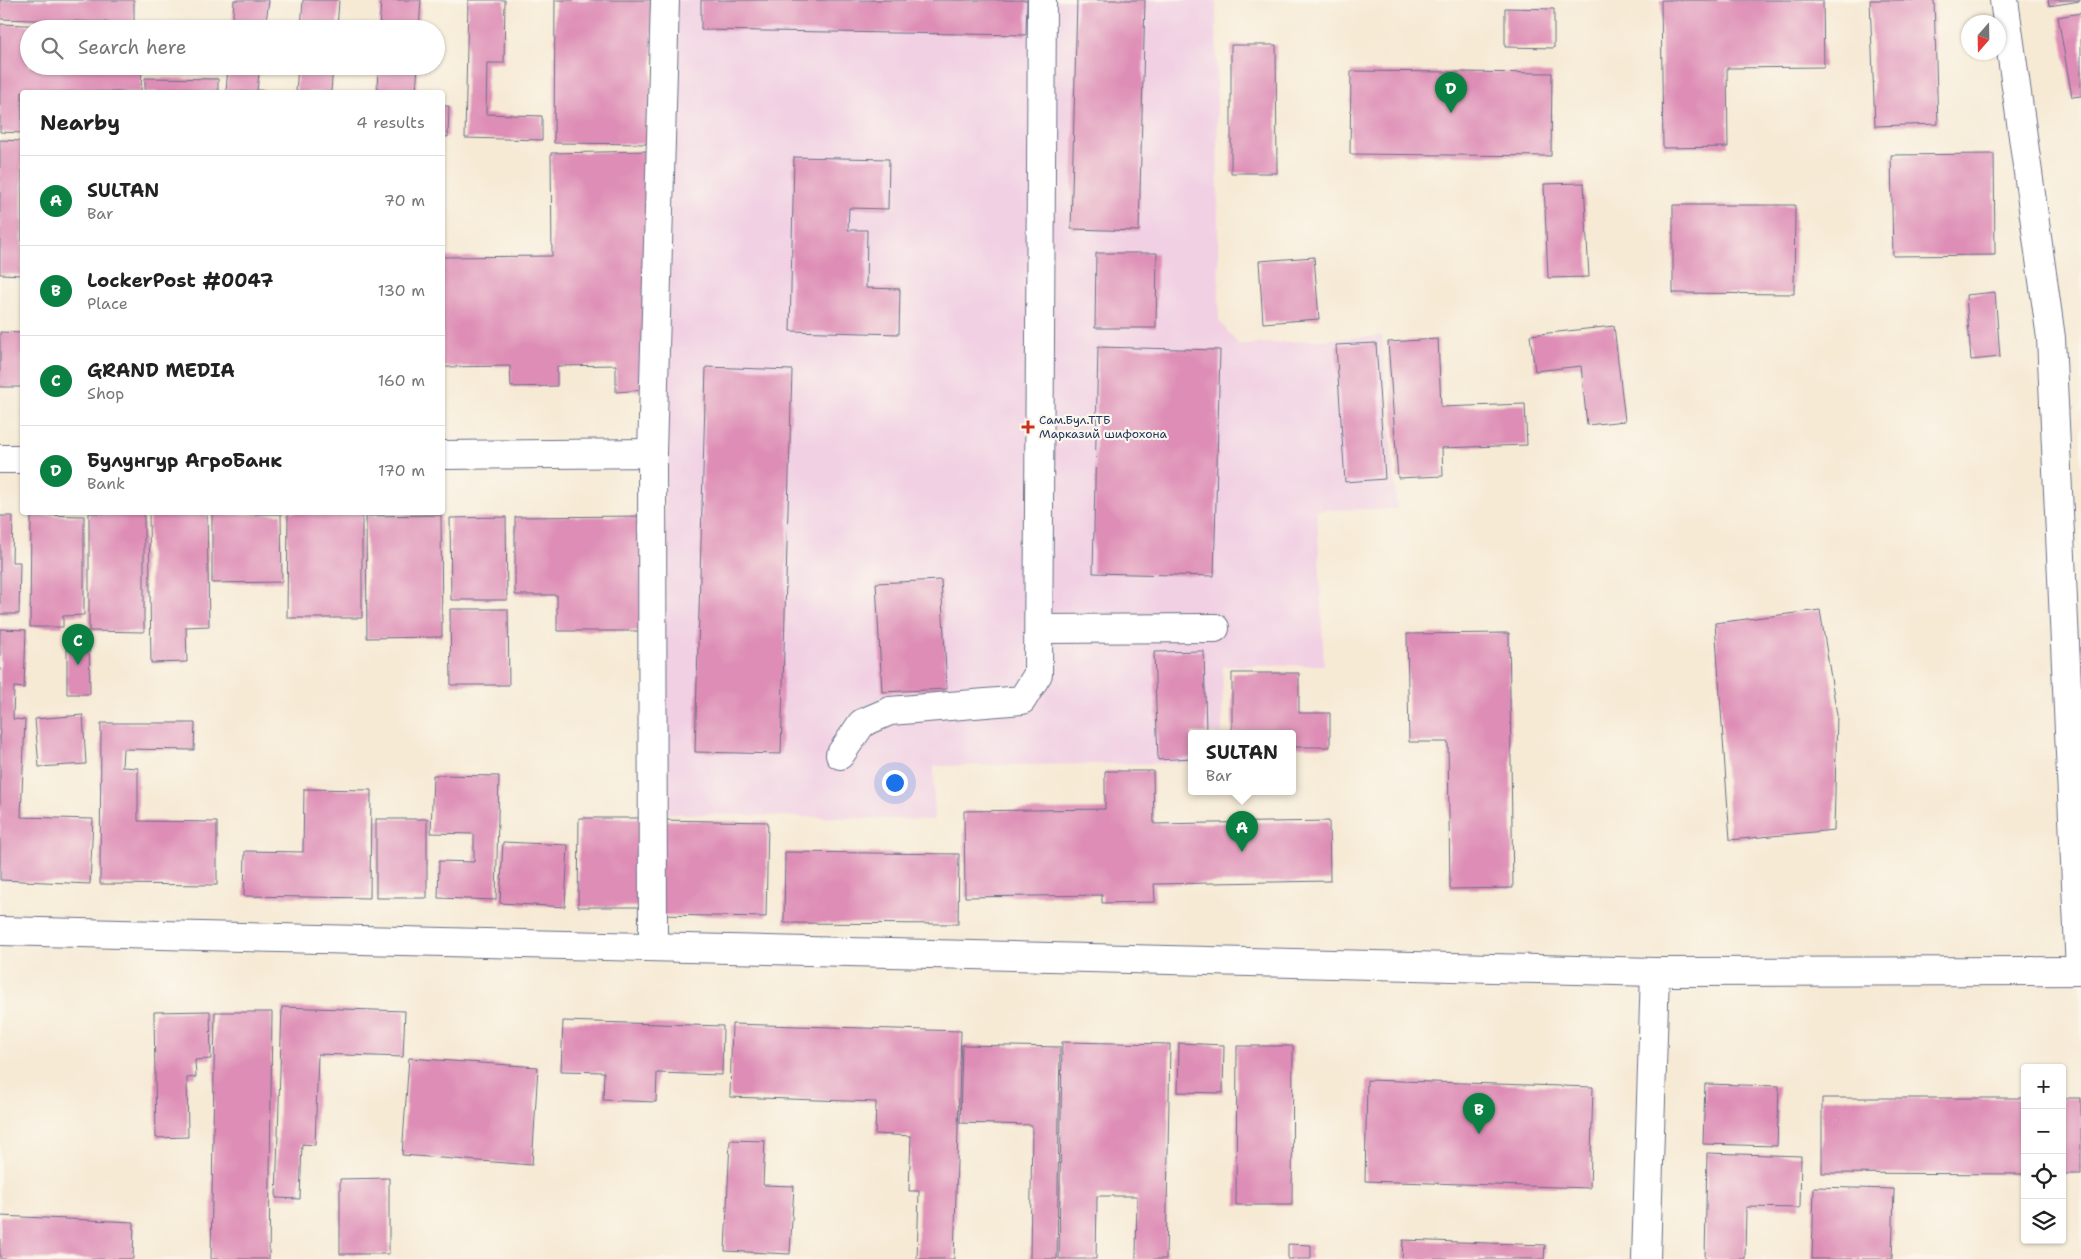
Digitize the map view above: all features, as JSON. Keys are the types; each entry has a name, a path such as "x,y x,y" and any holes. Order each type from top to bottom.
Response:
{"street":[{"path":"653,947 652,453 665,0"},
{"path":"840,755 862,723 890,711 1022,700 1038,674 1040,629 1042,0"},
{"path":"0,931 1655,972 2081,971 2051,338 2004,0"},
{"path":"445,455 652,453"},
{"path":"0,459 20,459"},
{"path":"1040,629 1215,628"},
{"path":"1646,1259 1655,972"}],"shaded area":[{"name":"Сам.Бул.ТТБ Марказий шифохона","path":"674,0 1216,0 1219,321 1239,345 1382,336 1397,509 1317,510 1324,665 1223,666 1222,730 1188,730 1188,763 934,766 934,820 659,813"}],"building":[{"path":"0,0 134,0 134,20 0,19"},
{"path":"234,0 269,0 266,20 233,20"},
{"path":"303,0 339,0 338,20 302,20"},
{"path":"381,0 421,0 420,20 380,20"},
{"path":"468,0 505,0 504,63 487,63 486,114 542,116 542,140 465,138"},
{"path":"555,0 653,0 651,144 554,143"},
{"path":"701,0 1027,0 1026,35 701,30"},
{"path":"1077,0 1145,0 1139,231 1071,229"},
{"path":"1661,0 1823,0 1824,67 1727,68 1728,147 1663,148"},
{"path":"1870,0 1934,0 1938,124 1875,126"},
{"path":"2048,0 2080,0 2080,1 2049,6"},
{"path":"1505,8 1554,9 1554,48 1505,47"},
{"path":"2081,13 2081,96 2072,97 2058,17"},
{"path":"0,24 20,25 20,75 142,75 141,90 20,90 20,133 0,132"},
{"path":"1231,45 1276,45 1277,173 1231,173"},
{"path":"1351,71 1552,73 1551,156 1350,154"},
{"path":"227,75 259,75 257,90 226,90"},
{"path":"297,75 332,75 331,90 296,90"},
{"path":"378,75 417,75 416,90 377,90"},
{"path":"145,78 218,79 218,90 145,90"},
{"path":"445,106 449,106 448,137 445,136"},
{"path":"0,140 20,141 20,275 0,274"},
{"path":"650,151 644,390 616,392 616,365 557,366 557,386 511,387 510,366 445,367 445,257 552,256 551,153"},
{"path":"1994,154 1995,255 1893,256 1891,155"},
{"path":"794,157 889,159 888,209 849,208 848,230 867,230 866,288 900,289 899,334 790,331"},
{"path":"1584,183 1589,277 1548,278 1544,184"},
{"path":"1673,205 1795,205 1794,294 1673,293"},
{"path":"1096,253 1157,253 1156,328 1095,328"},
{"path":"1314,257 1319,319 1263,323 1259,261"},
{"path":"1995,292 2000,357 1971,360 1966,295"},
{"path":"1614,326 1625,421 1587,425 1581,366 1535,371 1530,335"},
{"path":"0,332 20,333 20,387 0,387"},
{"path":"1438,339 1441,407 1525,404 1527,445 1442,448 1443,476 1398,478 1388,342"},
{"path":"1376,343 1385,479 1345,482 1336,345"},
{"path":"1098,347 1220,350 1214,576 1093,573"},
{"path":"706,367 792,370 781,754 695,752"},
{"path":"31,515 84,516 84,615 63,616 63,627 30,627"},
{"path":"89,515 144,515 144,632 89,631"},
{"path":"149,515 207,515 209,626 186,627 187,662 151,663"},
{"path":"212,515 281,515 282,582 212,583"},
{"path":"288,515 362,515 362,618 287,618"},
{"path":"441,515 442,637 367,638 366,516"},
{"path":"0,516 13,516 12,562 20,562 19,614 0,614"},
{"path":"647,516 648,631 557,631 557,595 515,595 515,517"},
{"path":"506,517 507,600 451,600 450,518"},
{"path":"941,580 947,689 882,692 876,583"},
{"path":"450,609 508,609 509,685 451,685"},
{"path":"1820,610 1837,715 1834,830 1730,840 1715,623"},
{"path":"0,629 26,630 24,688 14,687 13,719 25,720 21,817 93,819 90,884 0,880"},
{"path":"1509,633 1513,888 1450,889 1448,742 1409,742 1407,634"},
{"path":"67,636 89,636 90,694 67,694"},
{"path":"1204,651 1206,730 1188,730 1188,758 1158,760 1154,652"},
{"path":"1232,673 1299,673 1299,713 1330,713 1330,747 1296,747 1296,730 1232,730"},
{"path":"83,715 86,764 39,767 35,719"},
{"path":"101,723 195,723 194,750 123,749 122,767 138,768 138,821 217,822 217,885 100,884"},
{"path":"1105,771 1153,771 1154,824 1329,821 1330,881 1154,884 1155,902 1102,903 1102,895 965,897 964,811 1105,809"},
{"path":"433,775 499,776 496,900 438,898 439,861 474,862 474,834 431,833"},
{"path":"304,789 371,790 370,898 244,896 245,851 303,852"},
{"path":"579,818 644,818 643,907 578,907"},
{"path":"376,819 427,819 427,898 376,898"},
{"path":"660,820 768,822 766,917 659,915"},
{"path":"503,842 568,845 565,907 500,903"},
{"path":"785,852 959,854 958,924 784,923"},
{"path":"282,1007 405,1011 403,1057 318,1054 315,1145 302,1144 300,1199 276,1198"},
{"path":"210,1011 211,1059 195,1060 196,1077 187,1078 188,1137 156,1138 154,1012"},
{"path":"215,1012 272,1012 269,1259 211,1259"},
{"path":"563,1021 723,1026 722,1075 657,1073 656,1102 603,1100 604,1072 561,1071"},
{"path":"732,1024 961,1031 954,1259 917,1259 919,1191 909,1191 911,1136 875,1134 876,1102 730,1097"},
{"path":"1062,1042 1170,1044 1166,1259 1136,1259 1137,1196 1097,1196 1096,1259 1059,1259"},
{"path":"1179,1043 1224,1045 1223,1093 1178,1092"},
{"path":"962,1045 1060,1047 1057,1259 1030,1259 1032,1125 960,1123"},
{"path":"1237,1046 1293,1046 1292,1205 1236,1205"},
{"path":"409,1058 538,1067 532,1165 402,1155"},
{"path":"1367,1080 1593,1087 1590,1188 1365,1181"},
{"path":"1705,1084 1779,1086 1777,1146 1703,1144"},
{"path":"1822,1098 2021,1098 2021,1174 1822,1173"},
{"path":"2066,1098 2081,1098 2081,1174 2066,1174"},
{"path":"730,1140 765,1141 763,1185 794,1186 790,1254 725,1251"},
{"path":"1707,1153 1801,1156 1800,1208 1746,1207 1745,1259 1705,1259"},
{"path":"389,1178 389,1254 340,1254 340,1179"},
{"path":"1814,1187 1894,1189 1892,1259 1812,1259"},
{"path":"0,1216 134,1222 133,1259 0,1259"},
{"path":"1403,1240 1545,1245 1544,1259 1402,1259"},
{"path":"1288,1244 1311,1245 1311,1259 1288,1259"}],"place":[{"name":"Булунгур АгроБанк","path":"1451,113"},
{"name":"Сам.Бул.ТТБ Марказий шифохона","path":"1028,427"},
{"name":"GRAND MEDIA","path":"78,665"},
{"name":"SULTAN","path":"1242,852"},
{"name":"LockerPost #0047","path":"1479,1134"}]}
